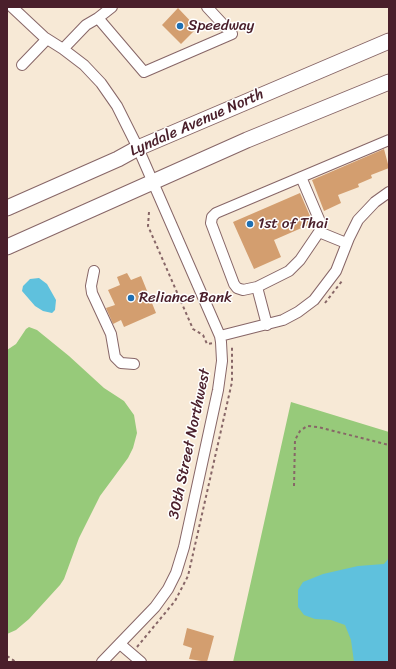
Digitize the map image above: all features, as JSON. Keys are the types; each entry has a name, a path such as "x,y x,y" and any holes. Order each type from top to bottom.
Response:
{"highway":[{"name":"Lyndale Avenue North","path":"7,208 118,159 138,148 389,41"},
{"path":"7,247 247,140 389,82"}],"street":[{"name":"30th Street Northwest","path":"12,7 47,39 63,48 84,65 101,83 117,106 138,148 220,339 222,361 218,390 179,564 170,585 159,602 102,662"},
{"path":"63,48 86,26 112,7"},
{"path":"98,18 144,72 232,34 207,7"},
{"path":"22,65 47,39"},
{"path":"301,177 321,224 319,232 300,260 289,271 257,286 244,290 237,288 234,284 211,223 212,217 216,213 301,177 389,140"},
{"path":"220,339 290,317 314,300 336,271 346,243 355,225 366,210 389,192"},
{"path":"319,232 346,243"},
{"path":"94,271 91,286 92,293 111,334 115,357 121,363 134,364"},
{"path":"257,286 267,325"},
{"path":"120,644 141,662"}],"path":[{"path":"149,212 148,226 192,329 202,335 207,344 220,339"},
{"path":"294,486 295,440 300,431 306,426 318,427 389,445"},
{"path":"7,656 16,662"}],"green space":[{"path":"29,327 37,330 69,356 104,388 124,401 134,415 137,433 133,448 128,458 100,496 79,538 64,579 29,619 16,630 7,634 7,350 16,344"},
{"path":"291,402 389,432 389,662 233,662"}],"water":[{"path":"39,278 47,284 56,300 55,310 52,313 43,311 35,306 22,291 23,286 30,279"},
{"path":"389,558 389,662 354,662 351,640 345,625 331,620 315,619 304,615 298,607 298,590 303,582 323,574 358,566 384,564"}],"building":[{"name":"Speedway","path":"178,8 197,28 181,44 162,25"},
{"path":"384,149 389,168 371,175 372,178 358,184 359,187 338,195 341,203 324,211 312,180"},
{"path":"300,193 313,223 274,240 281,257 254,269 233,222"},
{"path":"127,273 131,280 141,276 156,313 124,327 121,320 113,324 106,308 115,305 108,290 120,285 117,277"},
{"path":"187,628 214,636 207,662 189,659 192,648 183,645"}],"place":[{"name":"Speedway","path":"180,26"},
{"name":"1st of Thai","path":"250,224"},
{"name":"Reliance Bank","path":"131,298"}]}
